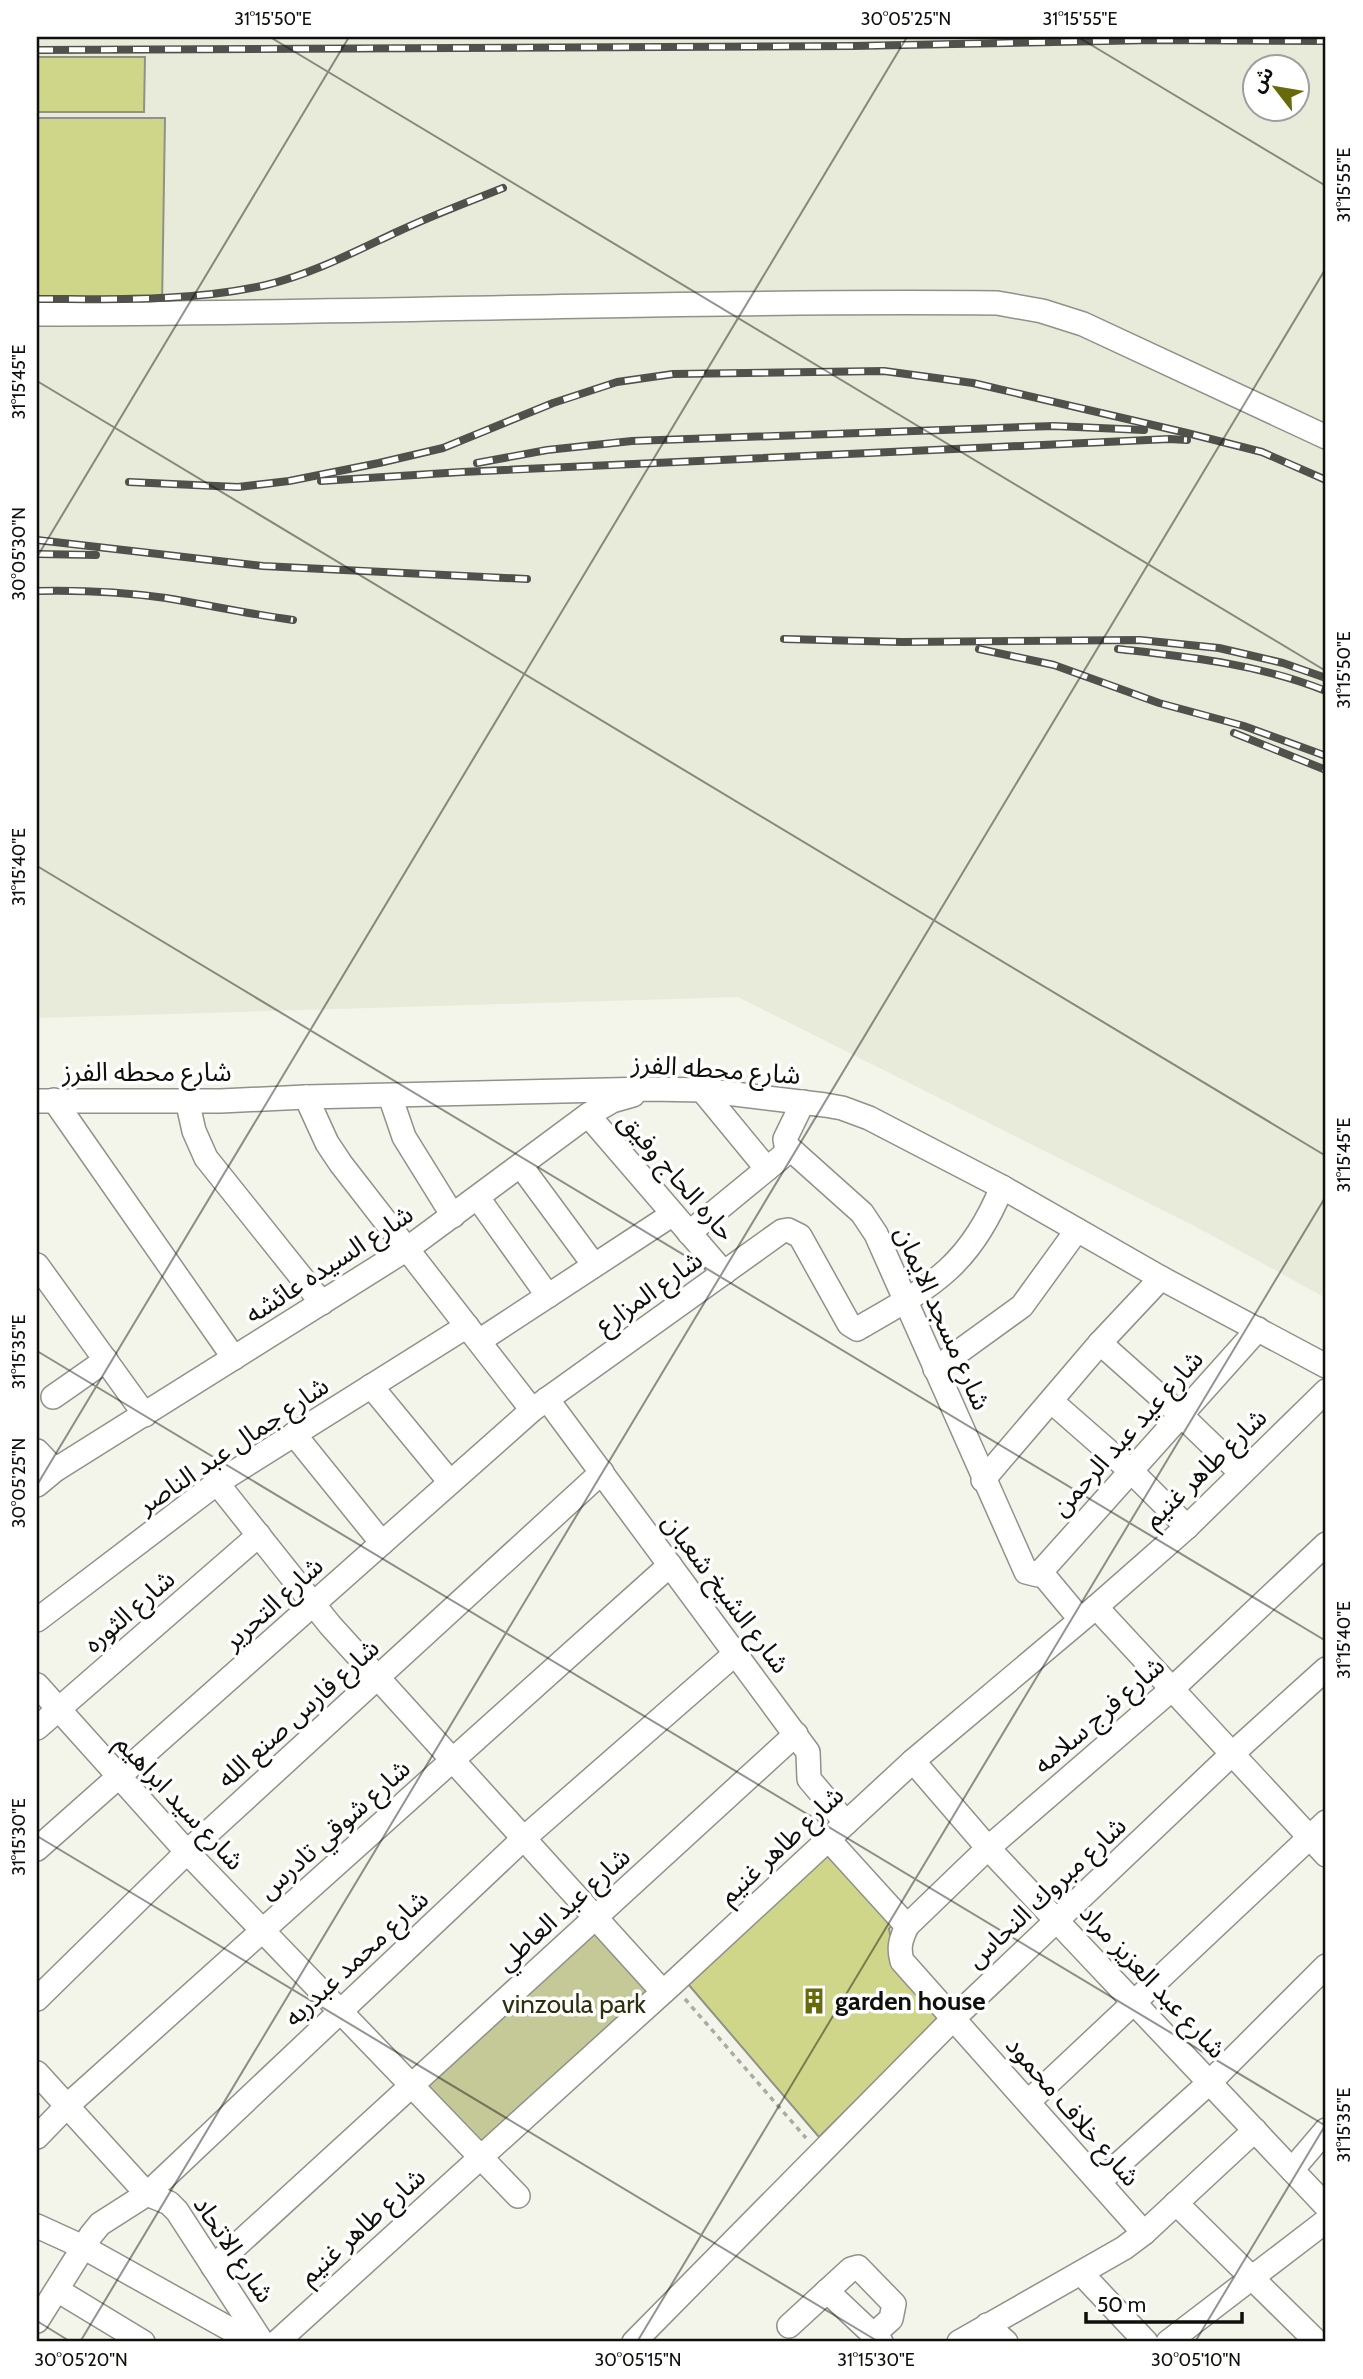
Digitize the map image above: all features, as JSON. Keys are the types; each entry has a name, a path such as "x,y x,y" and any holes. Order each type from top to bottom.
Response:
{"street":[{"path":"37,314 545,306 997,303 1042,311 1083,324 1326,437"},
{"name":"شارع محطه الفرز","path":"45,1100 221,1101 650,1089 702,1090 842,1108 869,1118 1003,1186 1161,1278 1326,1366"},
{"name":"شارع السيده عائشه","path":"37,1485 54,1470 407,1249 588,1115 612,1101 650,1089"},
{"path":"702,1090 767,1169"},
{"path":"390,1096 404,1136 453,1216"},
{"name":"شارع الشيخ شعبان","path":"306,1097 321,1132 341,1164 473,1334 602,1472 796,1734 808,1752 809,1779 846,1823"},
{"path":"45,1100 234,1358"},
{"path":"187,1100 194,1131 206,1158 322,1303"},
{"path":"689,1233 790,1150 785,1139 803,1102"},
{"name":"حاره الحاج وفيق","path":"588,1115 724,1273"},
{"name":"شارع مسجد الايمان","path":"790,1150 870,1223 1026,1572 1039,1573"},
{"path":"521,1166 594,1265"},
{"path":"905,1301 934,1283 960,1260 981,1232 1003,1186"},
{"path":"478,1198 548,1296"},
{"name":"شارع جمال عبد الناصر","path":"37,1620 217,1483 371,1386 548,1296 673,1214"},
{"name":"شارع المزارع","path":"540,1404 782,1231 788,1230 800,1236 852,1327 857,1329 905,1301"},
{"path":"934,1368 1021,1306 1077,1230"},
{"path":"37,1265 44,1292 106,1360 145,1415"},
{"path":"983,1480 1100,1343 1161,1278"},
{"name":"شارع عيد عبد الرحمن","path":"1039,1573 1258,1329"},
{"path":"1100,1343 1241,1473"},
{"path":"53,1397 106,1360"},
{"path":"371,1386 450,1482"},
{"name":"شارع طاهر غنيم","path":"277,2342 668,1988 913,1761 1186,1527 1326,1391"},
{"path":"1051,1401 1131,1471 1186,1527"},
{"name":"شارع التحرير","path":"37,1849 540,1404"},
{"path":"294,1434 382,1543"},
{"path":"37,1451 54,1470"},
{"name":"شارع فارس صنع الله","path":"37,1999 187,1852 602,1472"},
{"path":"217,1483 314,1604 523,1839 594,1918 668,1988"},
{"name":"شارع الثوره","path":"37,1728 259,1535"},
{"name":"شارع فرج سلامه","path":"907,1926 988,1848 1172,1689 1326,1544"},
{"name":"شارع شوقي تادرس","path":"37,2137 68,2105 670,1564"},
{"path":"1039,1573 1172,1689 1233,1753 1318,1830 1326,1855"},
{"name":"شارع محمد عبدربه","path":"37,2321 83,2246 100,2224 147,2194 523,1839 736,1653"},
{"name":"شارع مبروك النحاس","path":"634,2342 954,2018 1233,1753 1326,1669"},
{"name":"شارع سيد ابراهيم","path":"37,1685 187,1852 518,2196"},
{"name":"شارع عبد العاطي","path":"213,2267 796,1734"},
{"name":"شارع عبد العزيز مراد","path":"913,1761 988,1848 1326,2206"},
{"path":"1028,2102 1318,1830"},
{"path":"828,1839 907,1926"},
{"name":"شارع خلاف محمود","path":"907,1926 900,1942 902,1961 1143,2233"},
{"path":"1099,2182 1210,2082 1326,1966"},
{"name":"شارع الاتحاد","path":"37,2073 147,2194 169,2203 177,2211 262,2342"},
{"path":"959,2342 1124,2248 1255,2130"},
{"path":"1293,2170 1326,2130"},
{"path":"1176,2203 1316,2338"},
{"path":"1168,2342 1326,2221"},
{"path":"37,2226 83,2246 241,2339"},
{"path":"789,2326 827,2291 854,2267 861,2269 894,2304 895,2310 877,2339 827,2291"},
{"path":"1081,2273 1146,2342"},
{"path":"849,2312 877,2286"},
{"path":"57,2290 143,2342"},
{"path":"987,2325 1006,2342"}],"path":[{"path":"668,1988 820,2154"}],"shaded area":[{"path":"37,37 1326,37 1326,1298 1200,1229 738,997 37,1018"}],"green space":[{"name":"vinzoula park","path":"591,1924 656,1993 480,2153 415,2085"}],"building":[{"path":"37,57 145,57 144,112 37,112"},
{"path":"37,118 165,118 162,306 37,307"},
{"name":"garden house","path":"826,1855 894,1922 889,1929 891,1939 939,2019 819,2137 688,1984"}],"railway":[{"path":"37,50 853,46 1154,40 1326,41"},
{"path":"37,299 180,297 266,285 317,268 503,188"},
{"path":"129,482 238,487 289,481 379,463 443,448 553,403 617,382 673,374 884,371 973,383 1187,433 1262,452 1326,480"},
{"path":"477,463 547,450 632,441 1054,426 1144,430"},
{"path":"321,481 462,472 1187,440"},
{"path":"37,540 263,566 527,579"},
{"path":"37,554 96,555"},
{"path":"37,591 150,596 293,620"},
{"path":"784,639 902,642 1140,640 1219,648 1283,663 1326,678"},
{"path":"979,649 1054,665 1159,703 1244,726 1326,756"},
{"path":"1118,649 1250,668 1326,691"},
{"path":"1234,733 1326,770"}],"place":[{"name":"garden house","path":"814,2001"}]}
